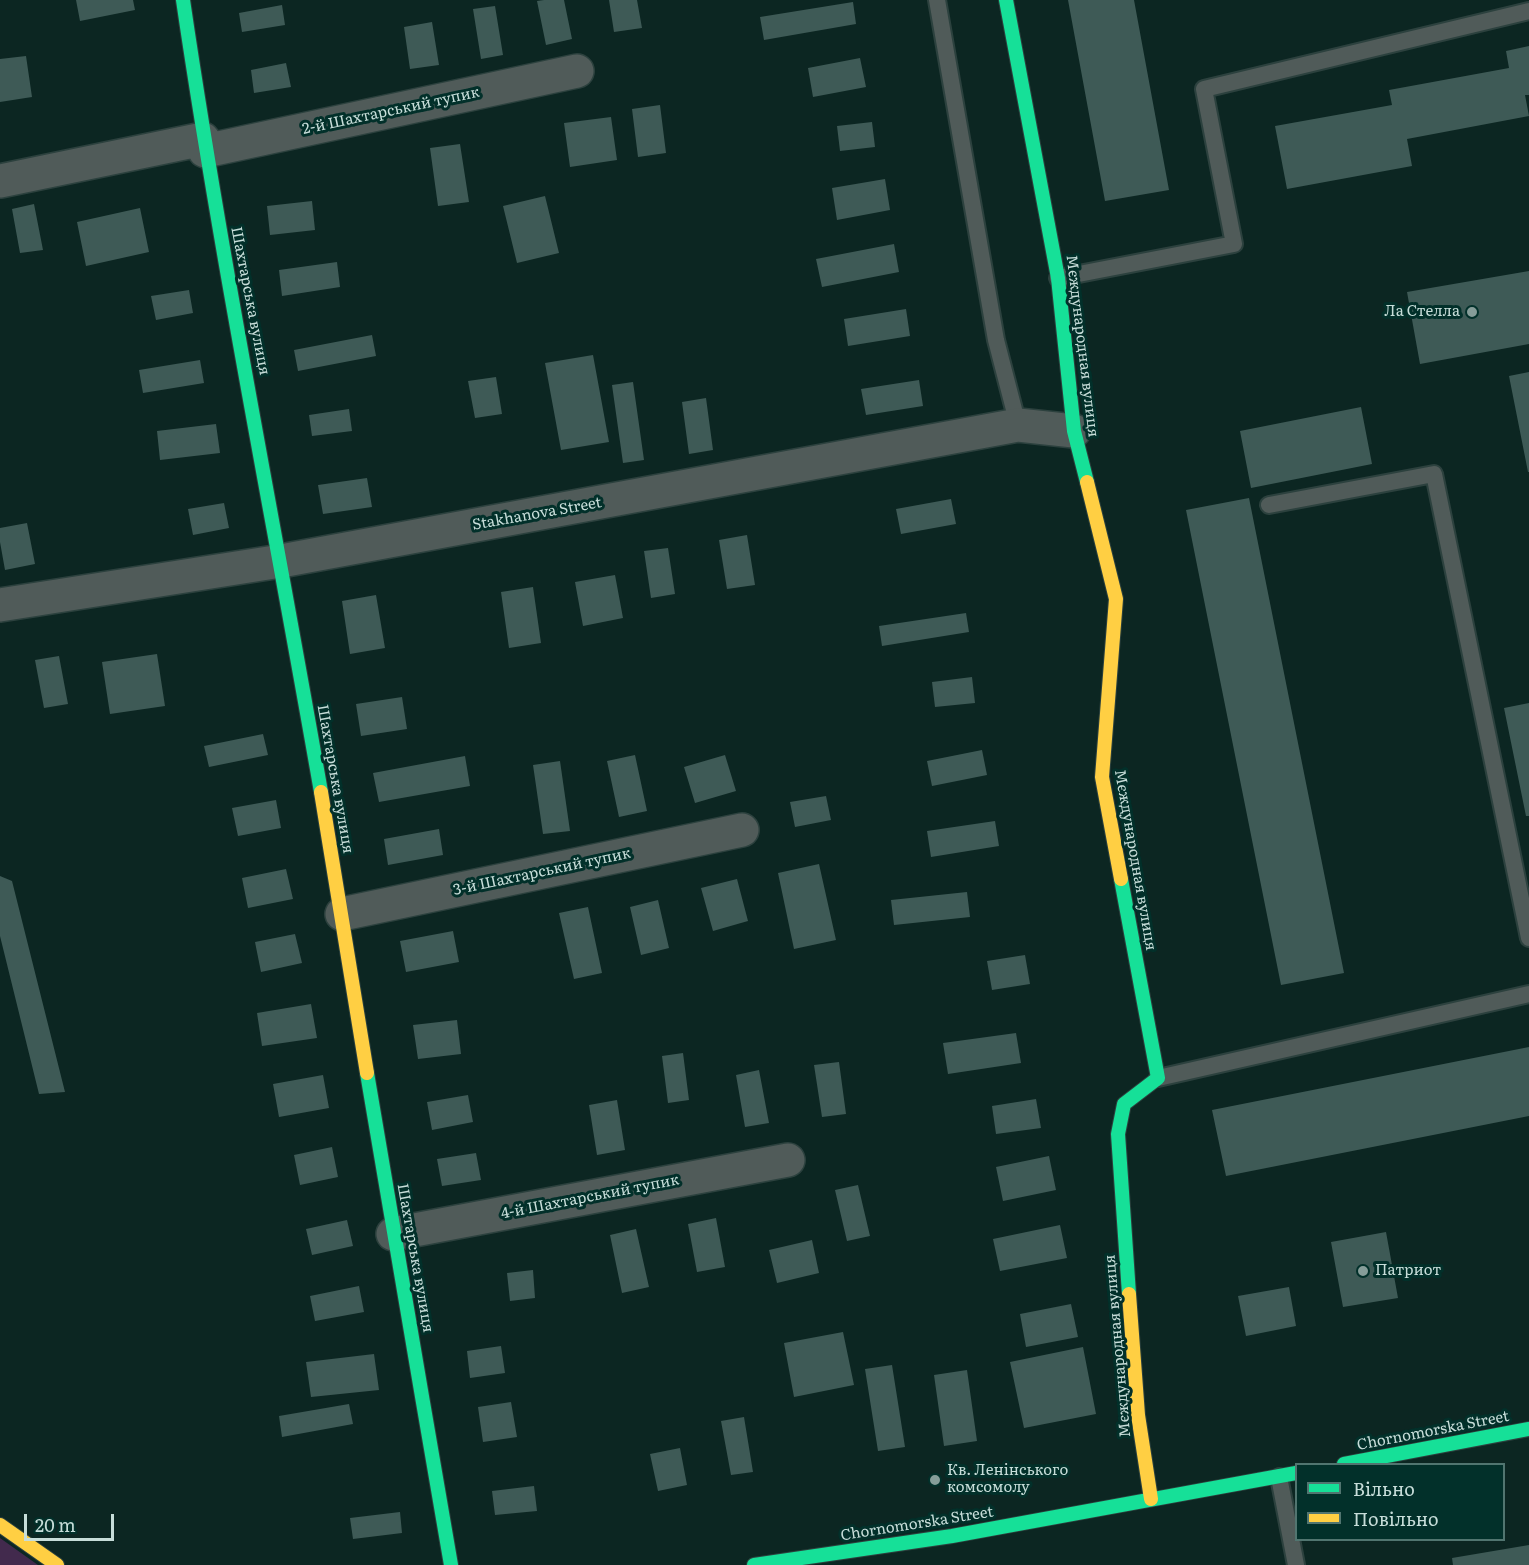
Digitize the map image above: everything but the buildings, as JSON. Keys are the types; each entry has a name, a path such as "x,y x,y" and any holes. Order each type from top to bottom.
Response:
{"street":[{"name":"Шахтарська вулиця","path":"183,0 204,145 281,561 450,1565"},
{"name":"Мєждународная вулиця","path":"1006,0 1058,278 1074,431 1116,599 1102,777 1158,1078 1124,1104 1118,1134 1138,1415 1151,1499"},
{"name":"2-й Шахтарський тупик","path":"0,181 204,145 577,71"},
{"name":"Stakhanova Street","path":"0,605 281,561 1018,425 1074,431"},
{"name":"3-й Шахтарський тупик","path":"342,914 742,830"},
{"name":"4-й Шахтарський тупик","path":"393,1234 788,1160"},
{"name":"Chornomorska Street","path":"1349,1463 1529,1429"},
{"name":"Chornomorska Street","path":"754,1565 952,1536 1295,1473"},
{"path":"0,1525 57,1565"}],"lane":[{"path":"937,0 996,340 1018,425"},
{"path":"1058,278 1234,244 1204,89 1529,11"},
{"path":"1269,505 1434,474 1522,865 1529,939"},
{"path":"1158,1078 1529,994"},
{"path":"1280,1477 1296,1565"}],"shaded area":[{"path":"0,1538 38,1565 0,1565"}],"traffic: fast":[{"path":"183,0 232,297 321,792"},
{"path":"1006,0 1058,278 1074,431 1087,482"},
{"path":"1121,879 1158,1078 1124,1104 1118,1134 1129,1294"},
{"path":"367,1073 451,1565"},
{"path":"1349,1463 1529,1429"},
{"path":"754,1565 952,1536 1295,1473"}],"traffic: slow":[{"path":"1087,482 1116,599 1102,777 1121,879"},
{"path":"321,792 367,1073"},
{"path":"1129,1294 1138,1415 1151,1499"},
{"path":"0,1525 57,1565"}],"place":[{"name":"Ла Стелла","path":"1472,312"},
{"name":"Патриот","path":"1363,1271"},
{"name":"Кв. Ленінського комсомолу","path":"935,1480"}]}
